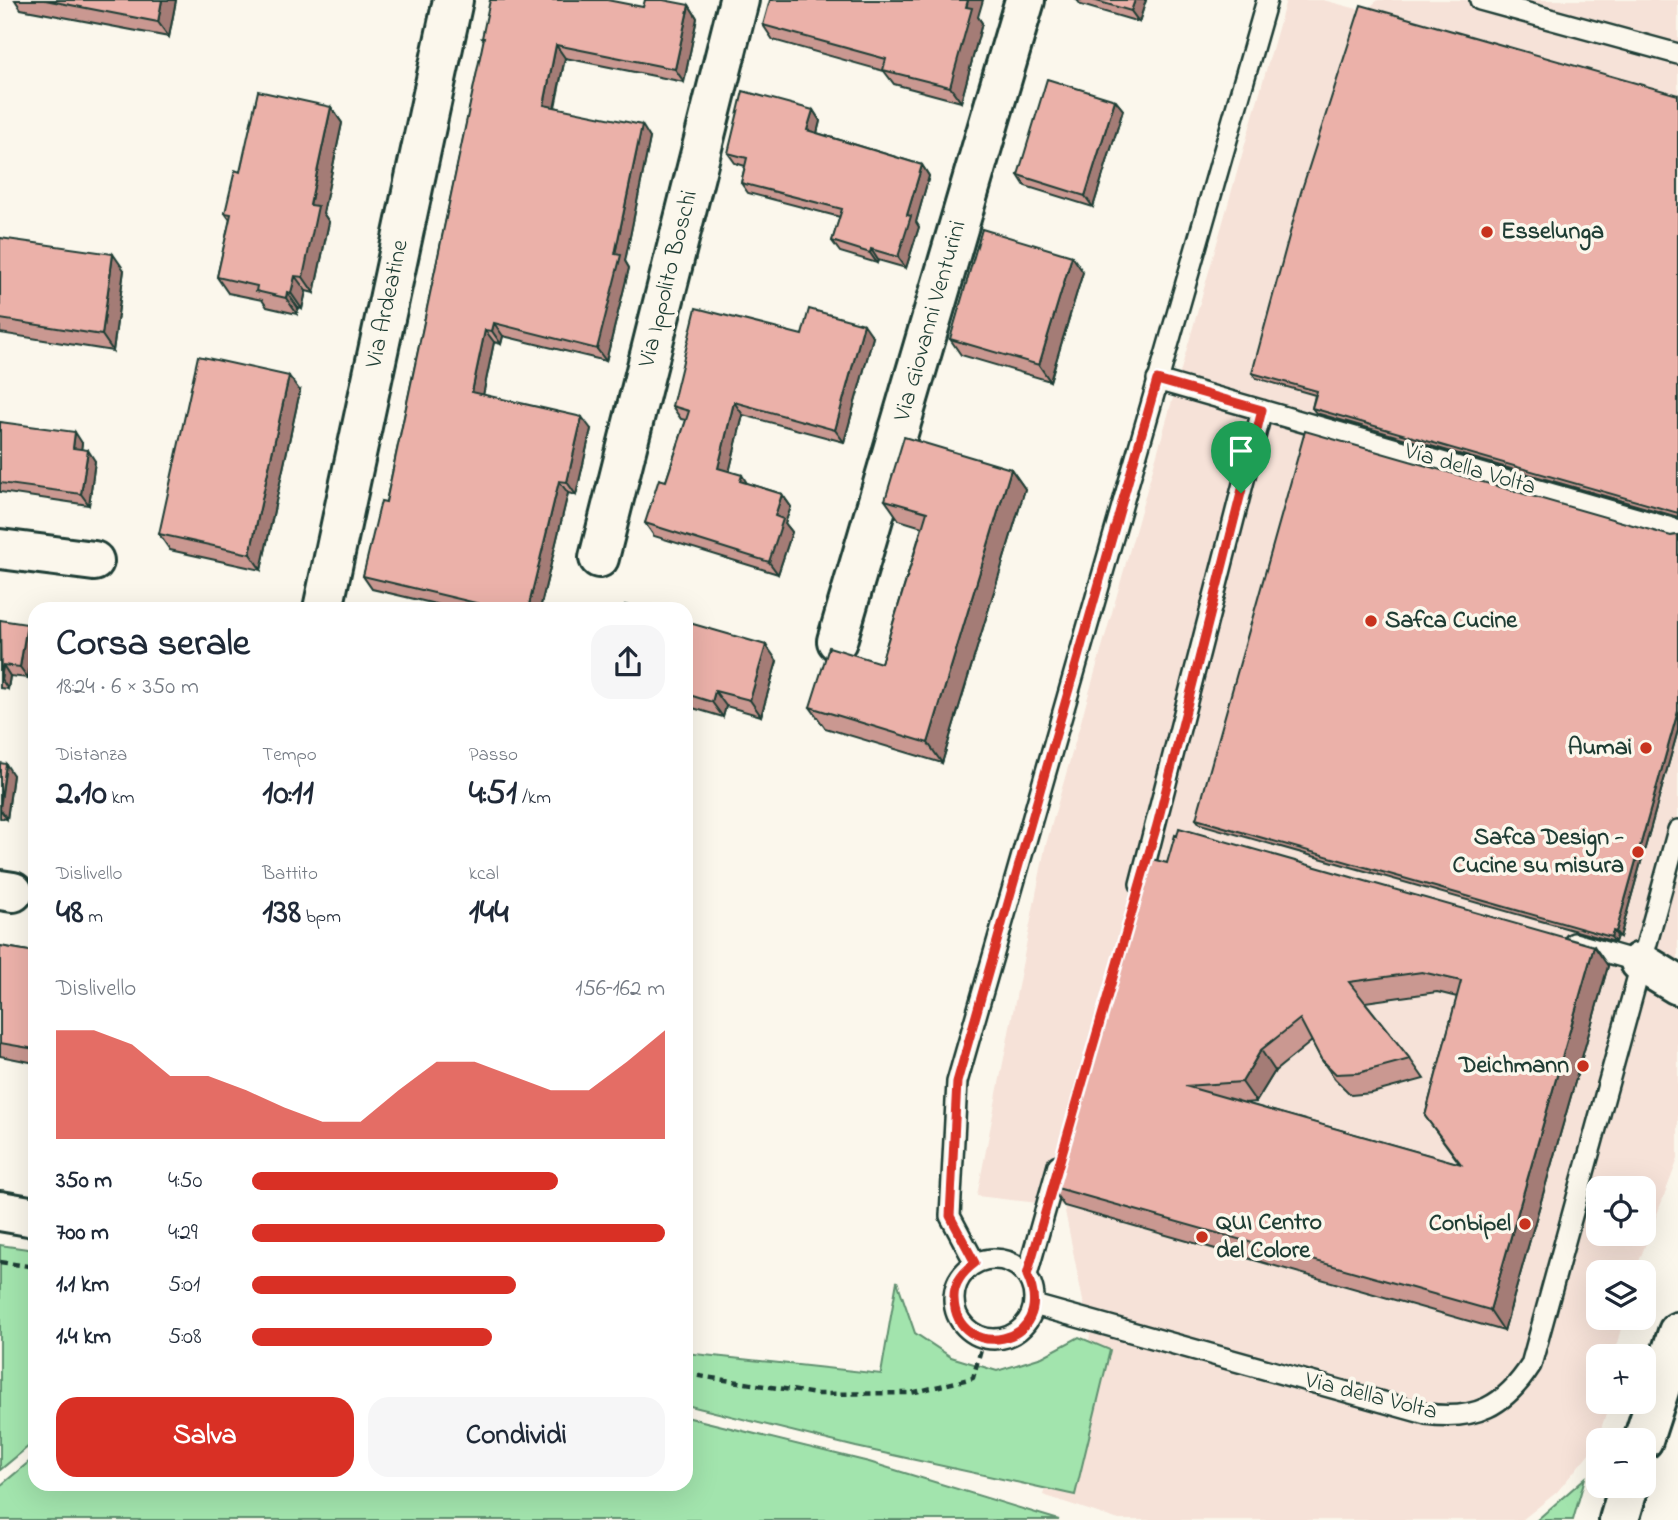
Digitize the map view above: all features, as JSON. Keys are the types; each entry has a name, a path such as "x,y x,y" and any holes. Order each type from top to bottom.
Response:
{"street":[{"name":"Via Ardeatine","path":"324,602 453,0"},
{"name":"Via Ippolito Boschi","path":"599,558 739,0"},
{"name":"Via Giovanni Venturini","path":"837,641 1025,0"},
{"path":"0,549 94,561"},
{"path":"1640,962 1678,985"},
{"path":"0,1211 28,1216"},
{"path":"1647,1428 1678,1332"},
{"path":"1619,1520 1625,1498"}],"lane":[{"path":"975,1263 950,1216 957,1082 1267,0"},
{"path":"1480,0 1678,54"},
{"name":"Via della Volta","path":"1157,380 1678,530"},
{"path":"1134,904 1163,827 1262,410"},
{"name":"Via della Volta","path":"1034,1305 1426,1414 1447,1417 1468,1415 1505,1397 1520,1382 1531,1364 1678,830"},
{"path":"1559,939 1640,962"},
{"path":"1027,1275 1065,1142"},
{"path":"1003,1259 1016,1265 1027,1275 1034,1291 1034,1305 1030,1318 1021,1330 1004,1339 984,1338 969,1331 960,1321 954,1307 954,1293 964,1271 975,1263 1003,1259"}],"path":[{"path":"0,1262 28,1266"},
{"path":"693,1375 817,1394 911,1393 973,1378 984,1338"}],"shaded area":[{"path":"1286,0 1323,0 1365,11 1378,0 1678,0 1678,1159 1656,1217 1656,1176 1586,1176 1586,1246 1645,1246 1640,1260 1586,1260 1586,1330 1621,1330 1617,1344 1586,1344 1586,1414 1606,1414 1601,1428 1586,1428 1586,1457 1557,1492 1522,1520 1119,1520 1043,1495 1090,1336 1064,1206 977,1196 1045,848"}],"green space":[{"path":"0,1245 28,1249 28,1447 0,1470"},
{"path":"897,1281 915,1333 951,1357 997,1371 1042,1357 1079,1337 1110,1350 1075,1495 856,1447 693,1407 693,1354 881,1374"},
{"path":"693,1419 869,1462 1059,1520 0,1520 0,1486 28,1463 28,1491 693,1491"},
{"path":"1585,1478 1573,1520 1537,1520"}],"building":[{"path":"45,0 162,0 158,22"},
{"path":"490,0 607,0 643,7 645,0 663,0 689,5 675,69 556,45 544,105 642,125 615,254 621,255 597,349 494,323 492,331 485,330 472,392 582,417 567,482 559,481 530,602 472,602 363,576 381,501 386,502"},
{"path":"770,0 968,0 966,7 972,8 950,87 883,70 886,59 763,25"},
{"path":"1093,0 1135,0 1131,11"},
{"name":"Esselunga","path":"1361,5 1678,95 1678,513 1312,408 1317,391 1252,373 1301,192"},
{"path":"1047,79 1115,100 1085,196 1018,175"},
{"path":"258,91 331,107 310,205 318,206 303,277 295,276 291,293 287,292 286,298 256,291 257,286 217,277 231,214 225,213 235,170 240,172"},
{"path":"743,91 813,110 807,130 922,165 907,215 911,216 898,257 871,249 870,253 832,241 842,209 741,183 747,158 728,153"},
{"path":"982,229 1072,256 1039,365 950,339"},
{"path":"0,238 113,254 102,335 0,319"},
{"path":"696,308 802,335 809,309 864,324 835,430 734,402 718,468 742,475 740,481 782,494 775,516 783,519 769,562 645,523 659,479 666,481 689,411 672,406"},
{"path":"198,356 289,376 250,554 159,534"},
{"path":"0,422 75,432 73,448 88,450 81,494 0,483"},
{"path":"1305,431 1671,536 1678,535 1678,711 1616,932 1613,931 1611,937 1196,819"},
{"path":"904,437 1011,469 928,743 810,707 829,647 881,663 927,512 885,500"},
{"path":"0,620 27,624 20,667 3,665 1,679"},
{"path":"693,624 766,645 750,700 715,691 712,702 693,696"},
{"path":"0,763 6,764 0,804"},
{"path":"1179,828 1594,946 1490,1310 1050,1186 1144,857 1167,863 1175,835 1177,836","holes":["1422,972 1461,981 1425,1116 1461,1164 1185,1086 1242,1082 1261,1050 1300,1019 1321,1059 1336,1074 1358,1073 1410,1059 1349,982"]},
{"path":"0,946 28,951 28,1048 0,1043"}],"place":[{"name":"Esselunga","path":"1487,232"},
{"name":"Safca Cucine","path":"1371,621"},
{"name":"Aumai","path":"1646,748"},
{"name":"Safca Design - Cucine su misura","path":"1638,852"},
{"name":"Deichmann","path":"1583,1066"},
{"name":"Conbipel","path":"1525,1224"},
{"name":"QUI Centro del Colore","path":"1202,1237"}],"route":[{"path":"1157,380 1262,410 1241,493 1157,825 1027,1275 1034,1291 1030,1318 1021,1330 1004,1339 977,1336 960,1321 954,1307 958,1280 964,1271 975,1263 950,1216 957,1082 1157,380"}]}
